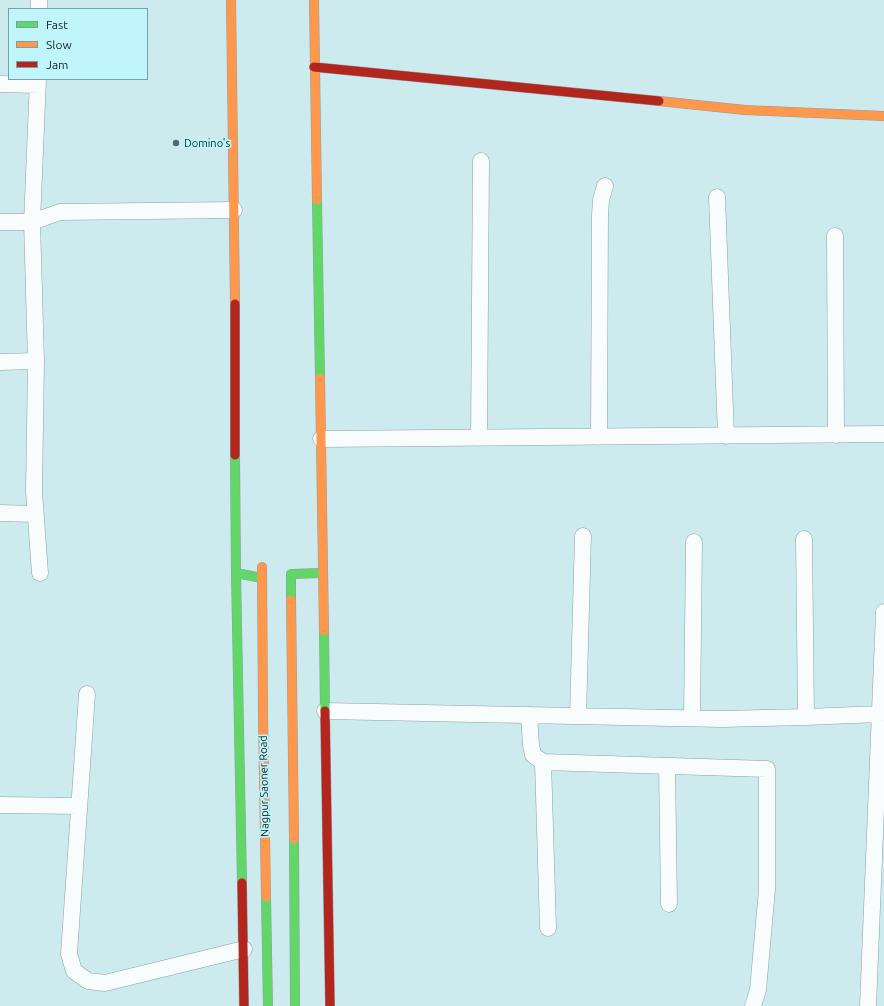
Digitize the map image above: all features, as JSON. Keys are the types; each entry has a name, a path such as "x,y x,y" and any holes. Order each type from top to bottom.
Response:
{"main road":[{"path":"231,0 236,573 244,1006"},
{"path":"314,0 330,1006"},
{"path":"314,67 745,110 884,116"},
{"name":"Nagpur Saoner Road","path":"262,566 268,1006"},
{"path":"236,573 262,578"},
{"path":"295,1006 291,574 322,573"}],"street":[{"path":"0,84 38,82 32,222 36,361 34,492 40,573"},
{"path":"479,438 481,160"},
{"path":"598,437 601,200 605,186"},
{"path":"717,197 726,436"},
{"path":"0,222 32,222 60,212 234,210"},
{"path":"835,236 836,435"},
{"path":"0,362 36,361"},
{"path":"321,439 884,434"},
{"path":"0,513 35,514"},
{"path":"578,716 583,536"},
{"path":"804,539 806,717"},
{"path":"692,718 694,542"},
{"path":"868,1006 880,815 879,714 884,612"},
{"path":"87,694 69,954 74,971 88,981 105,983 244,949"},
{"path":"325,711 722,719 879,714"},
{"path":"529,715 533,755 543,762 767,769 767,890 758,990 753,1006"},
{"path":"543,762 548,928"},
{"path":"667,766 668,904"},
{"path":"0,805 79,806"}],"traffic: fast":[{"path":"317,200 320,378"},
{"path":"235,455 236,573 262,578"},
{"path":"236,573 242,883"},
{"path":"291,600 291,574 322,573"},
{"path":"324,631 325,711"},
{"path":"294,839 295,1006"},
{"path":"266,897 268,1006"}],"traffic: slow":[{"path":"231,0 235,304"},
{"path":"314,0 317,200"},
{"path":"659,101 745,110 884,116"},
{"path":"320,378 324,631"},
{"path":"262,567 266,897"},
{"path":"291,600 294,839"}],"traffic: jam":[{"path":"314,67 659,101"},
{"path":"235,304 235,455"},
{"path":"325,711 330,1006"},
{"path":"242,883 244,1006"}],"place":[{"name":"Domino's","path":"176,143"}]}
